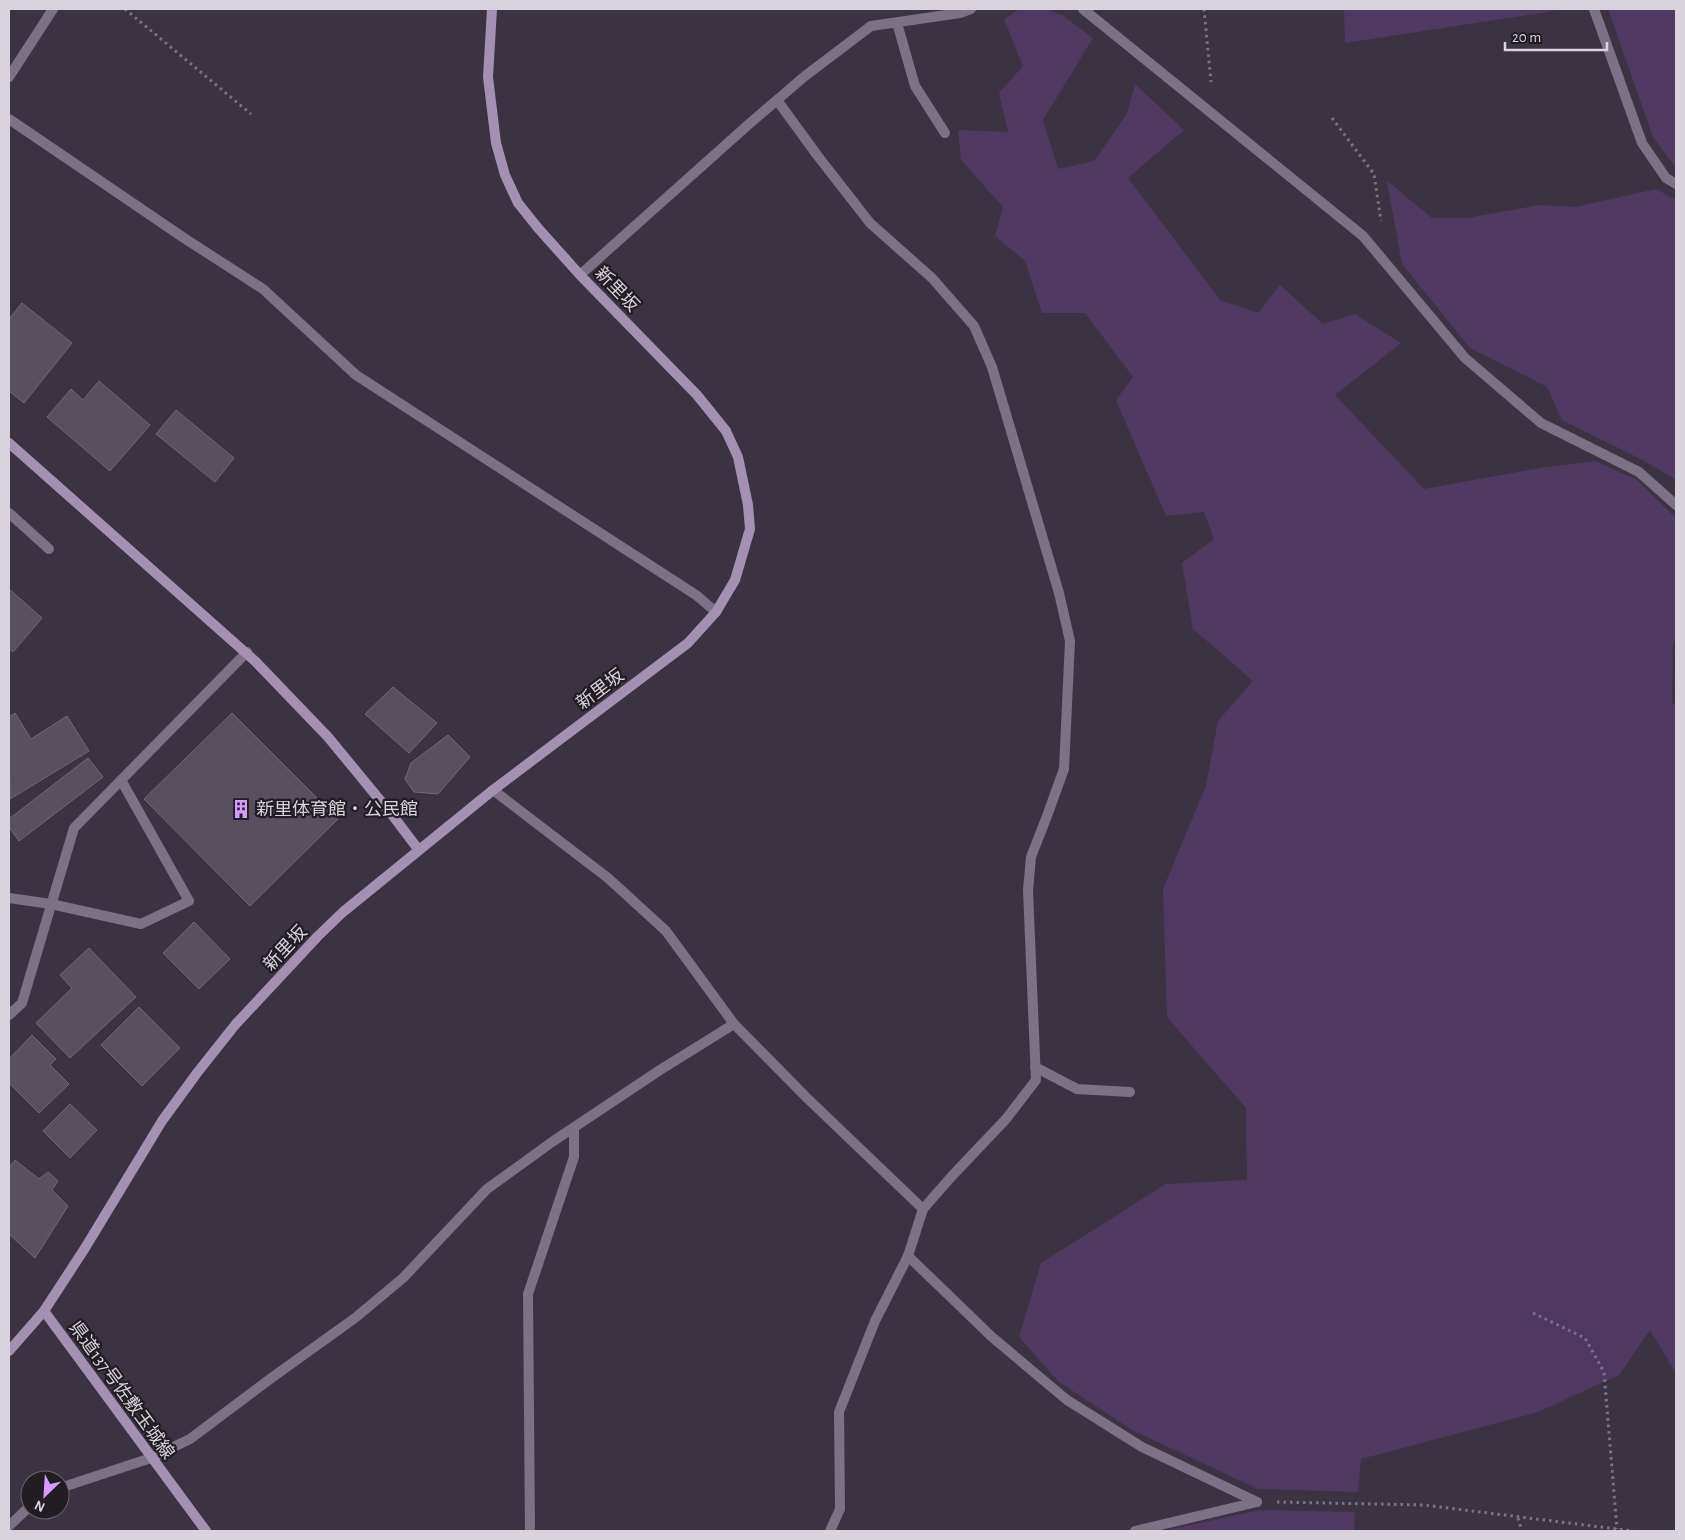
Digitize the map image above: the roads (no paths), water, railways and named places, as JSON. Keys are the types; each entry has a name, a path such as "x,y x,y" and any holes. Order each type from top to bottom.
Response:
{"main road":[{"name":"新里坂","path":"44,1311 85,1248 162,1121 197,1073 230,1032 330,924 493,790 688,643 716,612 736,580 750,528 748,505 738,457 726,431 697,395 580,275 538,228 518,203 505,175 496,144 488,77 492,9"},
{"path":"9,443 247,652 328,737 393,816 418,850"},
{"path":"9,1352 44,1311"},
{"name":"県道137号佐敷玉城線","path":"44,1311 206,1531"}],"street":[{"path":"9,77 53,9"},
{"path":"580,275 805,76 871,26 960,13 971,9"},
{"path":"1082,9 1363,236 1465,358 1541,423 1639,472 1676,505"},
{"path":"1594,9 1642,143 1666,178 1676,184"},
{"path":"897,23 915,86 945,133"},
{"path":"777,100 870,223 932,278 974,326 992,367 1059,593 1070,642 1064,769 1031,857 1028,890 1036,1080 1006,1119 923,1209 908,1256 875,1321 839,1412 840,1509 830,1531"},
{"path":"9,119 184,238 263,289 356,375 696,595 716,612"},
{"path":"9,513 49,549"},
{"path":"9,1015 22,1003 74,828 247,652"},
{"path":"9,898 51,904 140,924 189,901 121,780"},
{"path":"493,790 608,878 666,931 734,1024 806,1098 923,1209"},
{"path":"70,1485 151,1458 190,1439 355,1318 403,1278 487,1189 552,1142 660,1070 734,1024"},
{"path":"1035,1067 1077,1089 1130,1092"},
{"path":"530,1531 528,1294 574,1157 574,1129"},
{"path":"908,1256 992,1337 1066,1400 1142,1447 1257,1502 1135,1531"},
{"path":"9,1526 20,1516"}],"place":[{"name":"新里体育館・公民館","path":"241,809"}]}
